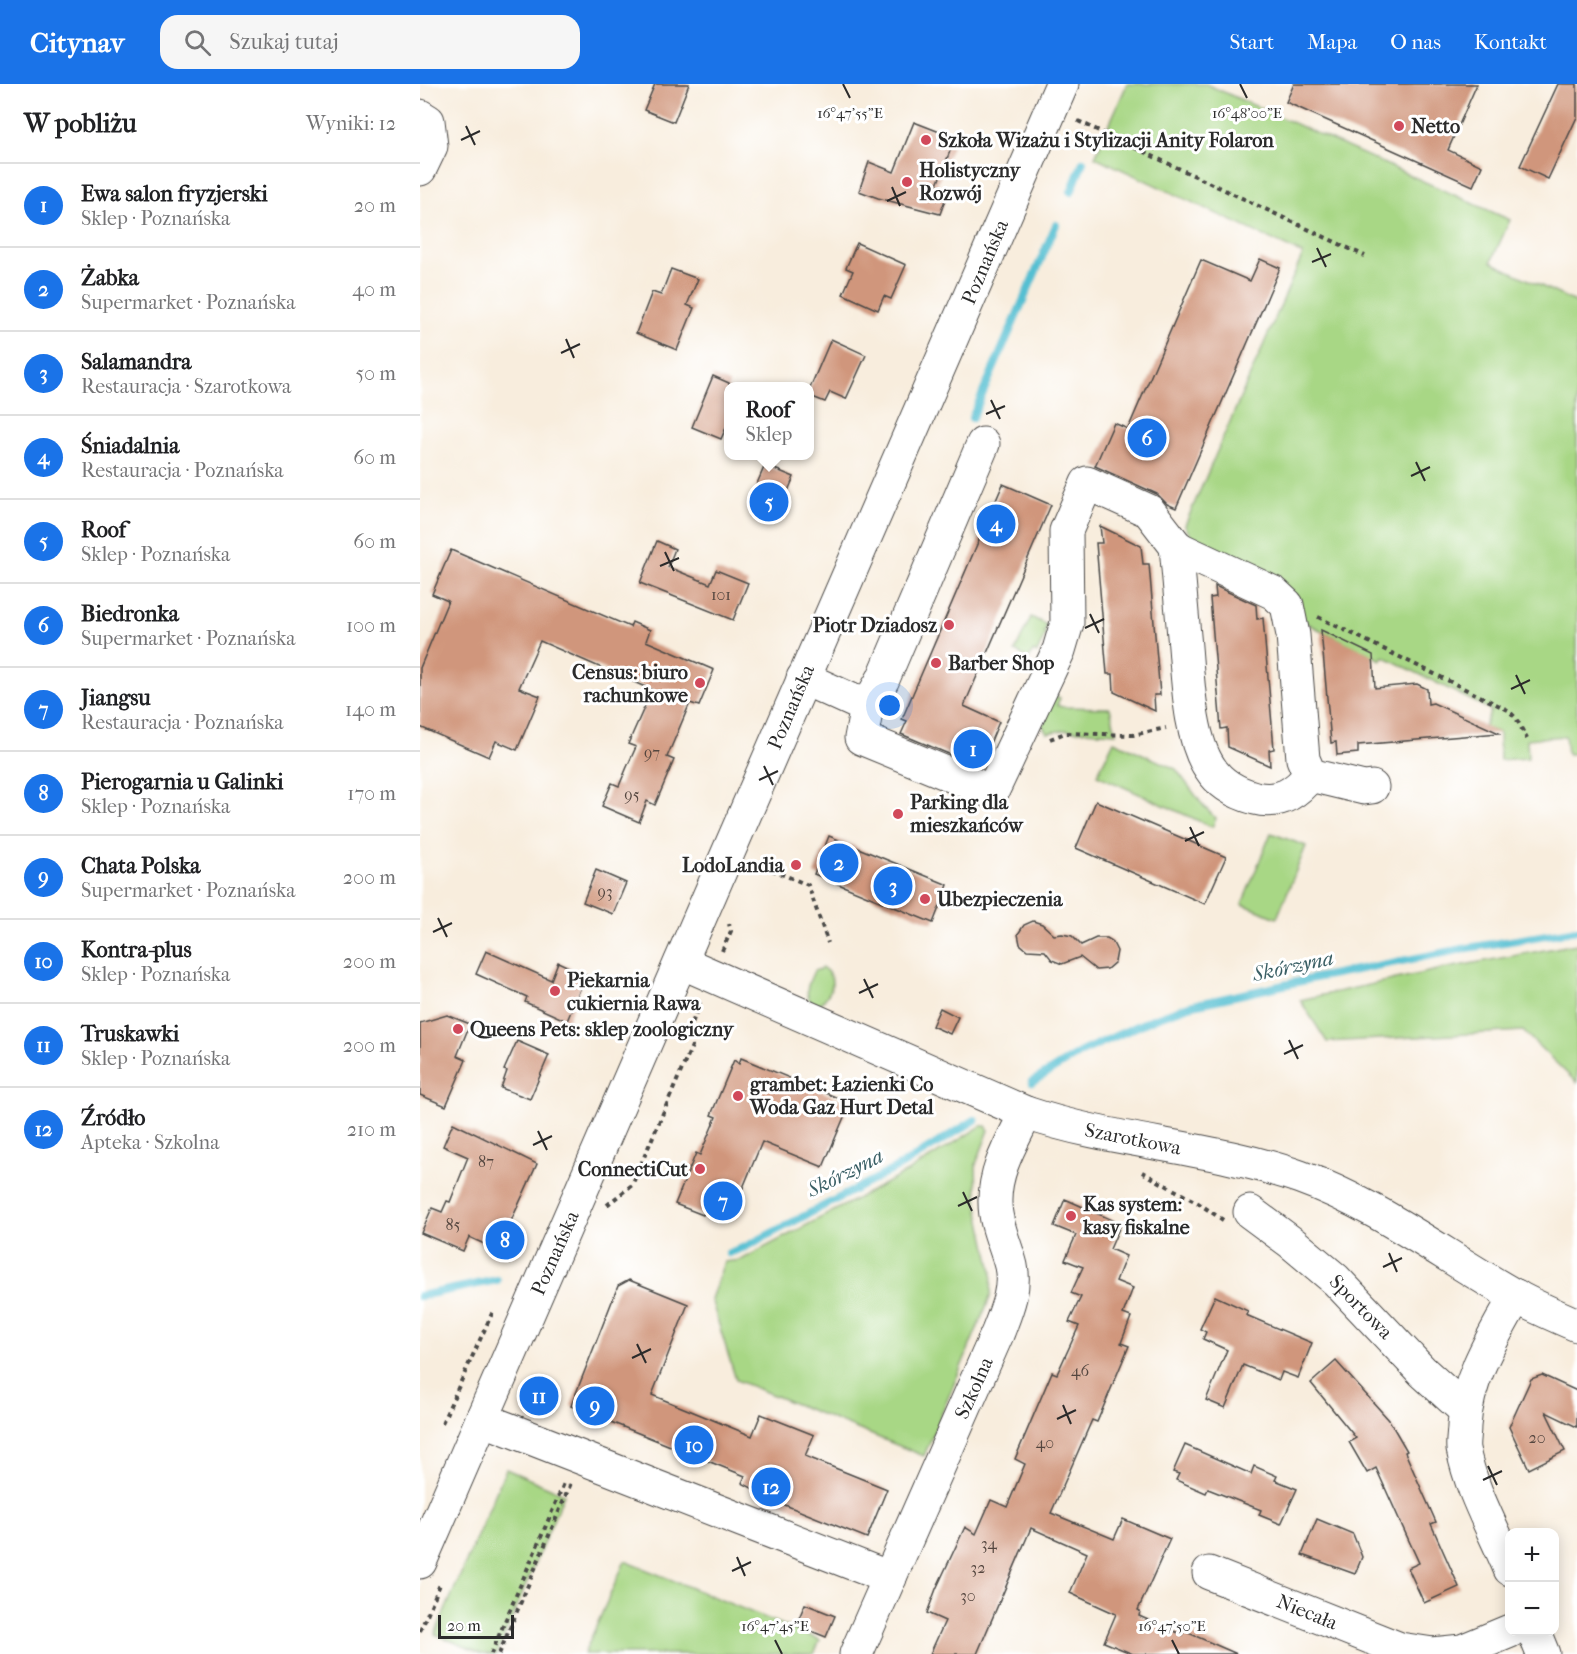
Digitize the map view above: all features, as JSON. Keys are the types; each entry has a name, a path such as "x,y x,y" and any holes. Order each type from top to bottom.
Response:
{"street":[{"name":"Poznańska","path":"420,1562 1062,84"},
{"path":"420,170 431,146 424,119"},
{"path":"983,444 883,679 867,707 861,738 992,792 1059,650 1067,622 1066,531 1086,483 1149,512 1171,539 1274,593 1287,605 1293,635 1303,759 1310,776"},
{"path":"1171,539 1189,697 1202,753 1210,769 1223,783 1238,793 1258,799 1275,800 1289,796 1310,776"},
{"path":"803,678 867,707"},
{"path":"1310,776 1364,788 1372,787"},
{"name":"Szarotkowa","path":"681,962 1026,1113 1073,1127 1223,1156 1269,1167 1300,1178 1372,1210 1516,1296 1577,1325"},
{"name":"Szkolna","path":"856,1654 1010,1301 1011,1266 999,1228 995,1205 996,1183 1001,1162 1026,1113"},
{"name":"Sportowa","path":"1238,1218 1292,1243 1336,1280 1423,1372 1465,1410"},
{"path":"1505,1559 1478,1493 1463,1448 1465,1410 1474,1376 1516,1296"},
{"path":"482,1419 890,1578"},
{"name":"Niecała","path":"1209,1573 1401,1649 1433,1654 1462,1651 1505,1633"},
{"path":"1536,1636 1543,1654"}],"path":[{"path":"1076,120 1365,256"},
{"path":"1309,612 1508,710 1516,718 1527,739"},
{"path":"1046,742 1065,733 1133,735 1194,723"},
{"path":"754,863 808,885 828,943"},
{"path":"603,1209 632,1185 692,1046 691,1026 704,994"},
{"path":"1137,1169 1198,1203 1238,1218"},
{"path":"442,1423 494,1309"},
{"path":"491,1654 565,1479"},
{"path":"499,1654 572,1482"}],"green space":[{"path":"1127,84 1206,84 1510,220 1491,262 1577,303 1577,754 1567,754 1565,736 1527,739 1528,758 1500,760 1499,733 1484,727 1491,710 1383,656 1381,660 1302,621 1194,544 1185,525 1303,254 1095,157"},
{"path":"1031,617 1047,625 1037,653 1033,651 1029,659 1015,651"},
{"path":"1050,693 1060,698 1057,705 1062,707 1110,708 1116,733 1065,730 1047,733 1039,720"},
{"path":"1114,741 1176,769 1216,819 1212,827 1097,775"},
{"path":"1271,833 1306,846 1277,918 1242,904"},
{"path":"1577,944 1577,1083 1523,1031 1327,1042 1300,1000 1442,969"},
{"path":"823,968 831,977 832,987 819,1005 813,1005 807,993 808,984 814,971"},
{"path":"981,1126 986,1126 989,1130 976,1164 977,1202 992,1271 991,1295 924,1456 736,1380 711,1299 724,1262 741,1260 909,1171"},
{"path":"506,1469 564,1494 497,1654 482,1654 435,1634"},
{"path":"625,1561 820,1640 814,1654 584,1654"}],"building":[{"path":"655,84 689,84 674,122 644,110"},
{"name":"Netto","path":"1294,84 1477,84 1448,150 1482,166 1473,186 1286,102"},
{"path":"1558,84 1577,84 1577,117 1548,179 1520,166"},
{"path":"914,122 955,138 937,185 949,189 940,214 859,191 869,162 894,172"},
{"path":"857,243 906,265 891,299 884,296 878,310 843,294 853,271 846,268"},
{"path":"1260,259 1280,268 1176,508 1167,504 1157,494 1095,466 1114,423 1128,429 1201,260 1250,281"},
{"path":"671,269 698,279 687,305 694,308 677,350 636,333 652,292 661,295"},
{"path":"831,339 866,355 846,399 830,392 825,402 814,398 813,382"},
{"path":"713,376 727,382 724,382 724,432 721,439 692,427"},
{"path":"765,465 794,477 785,498 756,486"},
{"path":"1003,484 1051,505 964,706 999,722 980,767 901,734 907,721 902,719"},
{"path":"1100,526 1141,546 1143,564 1149,564 1160,695 1154,695 1155,711 1114,692 1113,674 1107,674 1096,543 1102,543"},
{"path":"657,541 675,549 668,567 710,584 716,570 748,583 733,620 640,583"},
{"path":"451,550 630,627 632,622 650,630 646,641 714,670 699,706 690,703 667,757 674,760 655,805 647,801 639,822 602,806 612,783 619,786 636,747 628,744 652,690 540,641 519,688 540,696 517,750 496,741 489,757 420,727 420,668 448,601 432,594"},
{"path":"1215,586 1256,605 1257,619 1263,618 1274,749 1269,750 1270,766 1228,747 1227,728 1221,729 1210,598 1216,597"},
{"path":"1321,630 1373,655 1375,688 1417,684 1427,689 1428,704 1433,703 1499,733 1358,745 1358,753 1337,755 1336,742 1331,743"},
{"path":"1096,801 1226,857 1205,904 1076,848"},
{"path":"829,836 948,885 933,923 814,874"},
{"path":"596,870 626,883 613,914 583,902"},
{"path":"1033,921 1042,924 1054,935 1072,936 1081,945 1096,938 1107,938 1112,941 1117,951 1115,962 1107,969 1096,970 1080,957 1062,964 1052,960 1045,951 1027,950 1020,944 1018,934 1024,925"},
{"path":"486,951 551,980 558,962 586,975 567,1021 525,1002 527,997 476,974"},
{"path":"940,1008 958,1017 950,1034 932,1026"},
{"path":"447,1015 470,1024 457,1056 466,1060 446,1106 420,1095 420,1023"},
{"path":"517,1041 549,1055 530,1099 501,1088 507,1071 504,1070"},
{"path":"741,1058 850,1103 823,1167 762,1142 730,1219 706,1209 703,1215 675,1204 696,1153 700,1155 716,1117 711,1115 734,1060 739,1064"},
{"path":"453,1123 537,1164 506,1232 512,1235 504,1253 469,1237 463,1251 421,1233 432,1208 442,1212 447,1201 450,1202 468,1157 443,1146"},
{"path":"1065,1199 1121,1224 1110,1249 1126,1256 1116,1281 1133,1288 1123,1314 1131,1317 1121,1343 1129,1346 1097,1422 1092,1420 1051,1513 1114,1539 1123,1519 1170,1539 1138,1610 1140,1611 1139,1616 1183,1635 1184,1631 1237,1654 1133,1654 1104,1642 1116,1614 1070,1593 1087,1553 1031,1528 977,1654 930,1654 945,1621 927,1613 936,1589 965,1527 976,1534 991,1500 1007,1507 1025,1464 1015,1459 1052,1372 1057,1374 1079,1326 1069,1322 1081,1297 1071,1293 1083,1267 1065,1260 1076,1235 1054,1226"},
{"path":"629,1280 688,1304 652,1395 752,1436 761,1414 814,1435 805,1456 887,1489 867,1538 785,1505 742,1483 745,1476 571,1406 618,1286"},
{"path":"1215,1296 1248,1311 1246,1315 1312,1343 1298,1378 1282,1372 1279,1380 1243,1365 1225,1408 1206,1400 1227,1350 1203,1339 1206,1332 1200,1329"},
{"path":"1336,1361 1389,1420 1407,1451 1405,1452 1436,1522 1431,1524 1459,1587 1424,1603 1408,1568 1419,1563 1376,1468 1367,1473 1349,1442 1356,1438 1311,1383"},
{"path":"1542,1375 1577,1391 1577,1427 1546,1412 1565,1451 1529,1469 1509,1427 1531,1379"},
{"path":"1185,1445 1251,1474 1254,1466 1277,1476 1275,1480 1297,1489 1281,1524 1259,1515 1261,1510 1208,1489 1206,1493 1176,1480 1179,1474 1173,1472"},
{"path":"1317,1519 1353,1534 1362,1557 1355,1574 1302,1555"},
{"path":"805,1604 835,1616 826,1637 796,1625"}],"waterway":[{"path":"1071,192 1083,162"},
{"path":"972,418 1056,225"},
{"name":"Skórzyna","path":"1032,1082 1081,1052 1153,1019 1189,1006 1468,948 1577,930"},
{"name":"Skórzyna","path":"729,1253 745,1247 902,1165 975,1120"},
{"name":"Skórzyna","path":"420,1296 497,1280"}],"place":[{"name":"Netto","path":"1399,126"},
{"name":"Szkoła Wizażu i Stylizacji Anity Folaron","path":"926,140"},
{"name":"Holistyczny Rozwój","path":"907,182"},
{"name":"Biedronka","path":"1147,438"},
{"name":"Roof","path":"769,502"},
{"name":"Śniadalnia","path":"996,524"},
{"name":"Piotr Dziadosz","path":"949,625"},
{"name":"Barber Shop","path":"936,663"},
{"name":"Census: biuro rachunkowe","path":"700,683"},
{"name":"Ewa salon fryzjerski","path":"973,749"},
{"name":"Parking dla mieszkańców","path":"898,814"},
{"name":"Żabka","path":"839,863"},
{"name":"LodoLandia","path":"796,865"},
{"name":"Salamandra","path":"893,886"},
{"name":"Ubezpieczenia","path":"925,899"},
{"name":"Piekarnia cukiernia Rawa","path":"555,991"},
{"name":"Queens Pets: sklep zoologiczny","path":"458,1029"},
{"name":"grambet: Łazienki Co Woda Gaz Hurt Detal","path":"738,1096"},
{"name":"ConnectiCut","path":"700,1169"},
{"name":"Jiangsu","path":"723,1201"},
{"name":"Kas system: kasy fiskalne","path":"1071,1216"},
{"name":"Pierogarnia u Galinki","path":"505,1240"},
{"name":"Truskawki","path":"539,1396"},
{"name":"Chata Polska","path":"595,1406"},
{"name":"Kontra-plus","path":"694,1445"},
{"name":"Źródło","path":"771,1487"}]}
